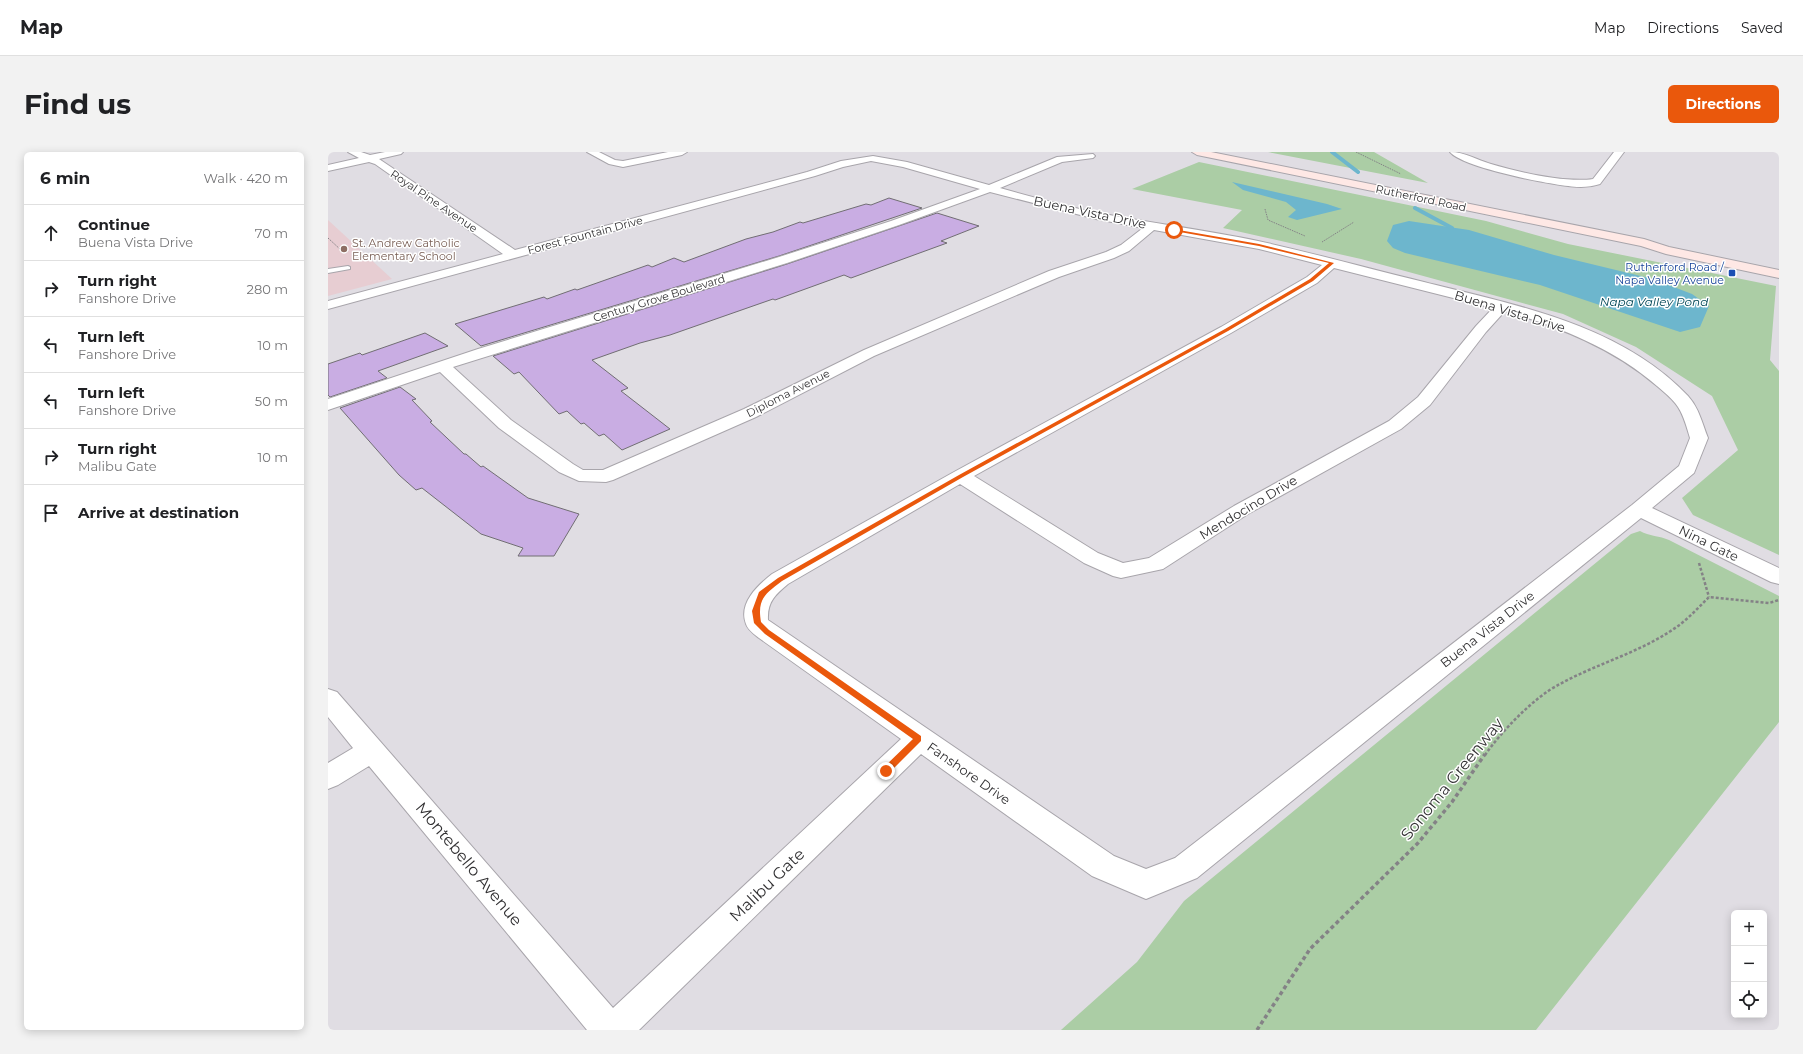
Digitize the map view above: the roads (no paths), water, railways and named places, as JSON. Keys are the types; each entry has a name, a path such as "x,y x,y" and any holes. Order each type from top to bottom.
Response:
{"main road":[{"name":"Rutherford Road","path":"1197,152 1644,243 1666,250 1779,274"},
{"name":"Rutherford Road","path":"1644,243 1668,242 1779,264"}],"street":[{"name":"Royal Pine Avenue","path":"353,152 378,162 512,254"},
{"path":"328,168 398,152"},
{"path":"592,152 612,162 623,164 682,152"},
{"path":"1456,152 1460,156 1487,166 1515,173 1581,184 1596,182 1619,152"},
{"path":"854,154 859,159 870,160 883,157 887,153"},
{"name":"Buena Vista Drive","path":"887,153 904,164"},
{"name":"Forest Fountain Drive","path":"841,164 854,154"},
{"name":"Century Grove Boulevard","path":"328,405 443,366 895,224 990,189 1060,159 1090,156"},
{"name":"Buena Vista Drive","path":"870,160 904,164 990,189 1096,216 1259,245 1502,306 1564,326 1618,351 1654,374 1686,404 1699,438 1687,470 1186,868"},
{"name":"Forest Fountain Drive","path":"328,305 804,176 841,164 870,160"},
{"name":"Diploma Avenue","path":"443,366 505,424 566,468 579,475 606,476 750,413 869,353 1054,274 1110,255 1130,244 1152,226"},
{"name":"Fanshore Drive","path":"1186,868 1146,884 1103,866 767,632 758,623 756,611 762,594 780,579 961,476 1226,330 1312,280 1332,263"},
{"name":"Mendocino Drive","path":"961,476 1091,558 1121,571 1155,564 1261,499 1395,425 1424,401 1481,329 1502,306"},
{"name":"Nina Gate","path":"1639,509 1779,577"},
{"name":"Montebello Avenue","path":"328,699 609,1030"},
{"name":"Malibu Gate","path":"614,1030 919,738"},
{"path":"328,777 372,750"}],"lane":[{"path":"328,271 348,268"}],"water":[{"path":"1232,182 1327,204 1342,209 1297,220 1288,217 1296,210 1286,202 1243,190"},
{"name":"Napa Valley Pond","path":"1409,221 1469,230 1554,255 1653,279 1692,294 1709,306 1700,327 1680,332 1540,285 1405,253 1393,248 1387,241 1393,225"}],"waterway":[{"path":"1332,152 1358,172"},
{"path":"1415,208 1452,228"}],"place":[{"name":"St. Andrew Catholic Elementary School","path":"344,249"},
{"name":"Rutherford Road / Napa Valley Avenue","path":"1732,273"}]}
